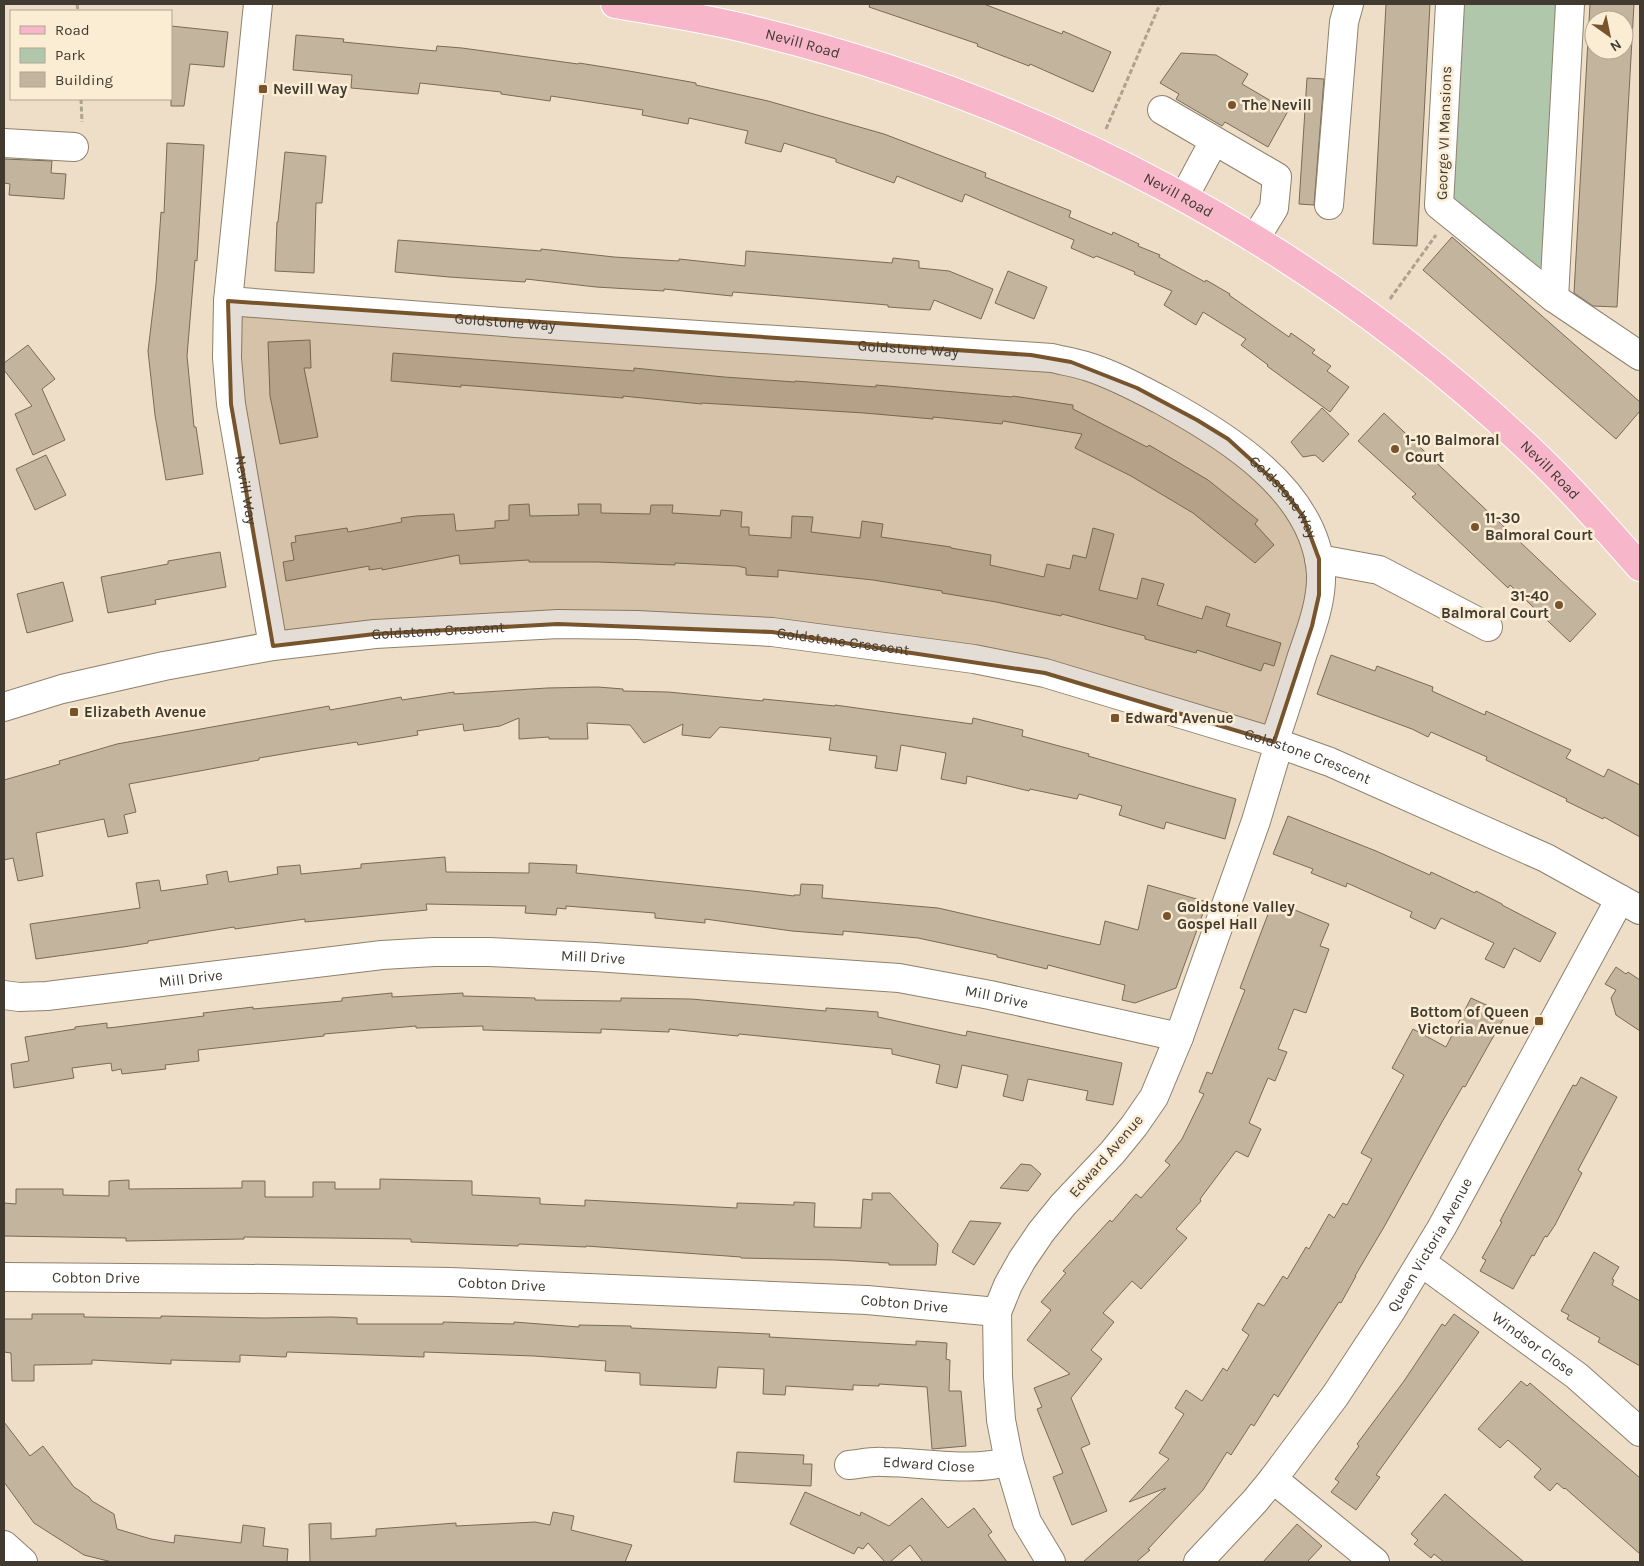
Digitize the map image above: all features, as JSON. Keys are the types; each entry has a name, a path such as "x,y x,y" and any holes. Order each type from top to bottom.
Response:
{"main road":[{"name":"Nevill Road","path":"615,4 755,30 923,80 1008,113 1096,152 1184,197 1255,239 1376,320 1438,369 1526,445 1585,505 1640,567"}],"street":[{"name":"Nevill Way","path":"258,4 228,302 227,358 230,397 273,646"},
{"path":"1329,205 1344,22 1349,4"},
{"name":"George VI Mansions","path":"1450,4 1439,205 1554,298 1640,356"},
{"path":"1554,298 1570,4"},
{"path":"1162,110 1277,177 1274,208 1255,239"},
{"path":"1184,197 1214,141"},
{"path":"4,143 74,147"},
{"name":"Goldstone Way","path":"228,302 1031,355 1089,367 1137,388 1228,439 1255,461 1281,487 1303,516 1319,559 1320,585 1312,626 1274,742"},
{"path":"1319,559 1379,570 1488,627"},
{"name":"Goldstone Crescent","path":"4,707 62,689 146,670 273,646 375,634 558,624 637,625 772,632 974,659 1045,673 1274,742 1330,762 1546,858 1630,904"},
{"name":"Edward Avenue","path":"1051,1562 1027,1522 1009,1461 1001,1420 997,1312 1008,1285 1041,1232 1063,1204 1112,1153 1154,1097 1179,1036 1233,890 1276,754 1274,742"},
{"name":"Queen Victoria Avenue","path":"1198,1562 1273,1479 1335,1396 1392,1311 1630,904"},
{"name":"Mill Drive","path":"4,995 19,997 48,996 382,954 489,952 605,957 899,978 990,995 1179,1036"},
{"name":"Windsor Close","path":"1421,1262 1577,1376 1640,1432"},
{"name":"Cobton Drive","path":"4,1277 261,1278 450,1282 867,1300 997,1312"},
{"name":"Edward Close","path":"849,1465 881,1462 976,1466 1009,1461"},
{"path":"1273,1479 1375,1562"},
{"path":"4,1544 23,1562"}],"path":[{"path":"1096,152 1160,4"},
{"path":"1376,320 1438,233 1439,205"}],"highlighted area":[{"path":"228,301 1031,355 1071,362 1137,388 1228,439 1281,487 1303,516 1319,559 1319,595 1312,626 1274,742 1045,673 772,632 558,624 375,634 273,646 231,404"}],"green space":[{"path":"1459,4 1564,4 1544,266 1538,268 1452,199"}],"building":[{"path":"870,4 984,4 1062,34 1063,31 1111,52 1093,92 1030,64 1029,66 977,46 978,44 869,7"},
{"path":"1386,4 1430,4 1417,246 1373,244"},
{"path":"1590,4 1634,4 1634,10 1590,10"},
{"path":"172,26 228,32 224,67 190,64 184,106 171,106"},
{"path":"296,35 344,39 343,42 436,51 437,46 462,48 629,71 696,83 696,85 768,101 884,134 986,173 985,177 1071,211 1069,217 1112,235 1113,232 1139,244 1138,246 1160,255 1159,257 1205,282 1206,280 1230,294 1289,337 1291,333 1315,350 1312,353 1331,366 1327,371 1349,387 1330,412 1241,345 1246,339 1203,312 1196,325 1164,305 1172,291 1134,274 1135,272 1071,248 1074,240 965,194 962,202 897,176 894,183 836,162 836,159 784,143 781,152 745,143 748,131 689,118 688,124 642,115 643,110 551,96 550,101 501,94 501,92 420,83 418,94 351,88 352,75 293,70"},
{"name":"The Nevill","path":"1181,53 1216,55 1248,74 1242,84 1288,111 1268,147 1225,122 1222,126 1176,99 1179,94 1160,83"},
{"path":"1587,60 1631,60 1617,307 1593,306 1574,293"},
{"path":"1307,78 1324,79 1314,205 1299,204"},
{"path":"167,143 204,145 197,261 195,260 187,356 194,427 196,427 203,474 166,480 155,415 148,351 156,284 161,212 164,213"},
{"path":"285,152 326,156 322,203 316,203 314,273 275,271 277,222"},
{"path":"4,159 52,161 51,173 66,174 64,199 9,195 10,184 4,183"},
{"path":"1452,237 1640,402 1640,411 1616,439 1423,270"},
{"path":"398,240 541,251 541,249 614,257 679,261 679,259 745,266 746,251 892,263 893,258 919,261 919,268 949,271 993,289 981,319 934,300 930,310 733,292 732,296 664,289 664,291 596,287 526,279 525,282 449,277 395,272"},
{"path":"1008,271 1047,287 1034,319 995,303"},
{"path":"310,340 311,368 304,368 318,437 280,444 270,396 268,342"},
{"path":"28,345 55,379 42,389 65,440 33,455 15,414 32,406 4,370 4,363"},
{"path":"393,353 634,371 634,368 795,382 876,387 876,385 1013,396 1073,405 1073,409 1147,447 1149,445 1208,480 1258,520 1255,524 1274,545 1255,563 1193,513 1131,476 1075,448 1082,434 1003,421 1002,424 933,417 933,419 864,413 702,404 623,396 623,398 391,381"},
{"path":"1322,408 1349,434 1323,462 1315,455 1303,457 1291,442"},
{"path":"1384,413 1596,614 1570,642 1510,585 1508,588 1412,497 1416,494 1358,441"},
{"path":"46,455 66,495 35,510 16,469"},
{"path":"529,504 530,516 579,515 578,504 601,504 601,513 650,514 651,505 673,505 672,513 720,516 721,510 742,512 741,527 749,527 749,535 791,538 792,516 813,517 811,532 860,538 862,521 883,524 881,537 991,555 990,565 1044,577 1047,564 1070,569 1073,555 1086,558 1093,528 1114,534 1099,590 1137,599 1142,578 1164,584 1157,605 1202,619 1206,606 1230,614 1226,626 1281,643 1274,666 1264,663 1261,671 1197,650 1196,653 1145,639 1145,636 1062,614 1061,616 942,593 942,591 873,580 778,570 778,577 746,575 746,568 737,566 675,563 675,565 529,562 529,560 460,564 459,555 382,570 382,568 369,570 369,566 286,581 283,562 294,560 291,543 296,542 295,536 347,528 348,532 402,522 401,518 454,514 456,531 495,528 495,521 509,520 509,505"},
{"path":"220,552 226,587 155,600 156,604 108,613 101,577 168,564 168,561"},
{"path":"63,582 73,621 27,633 17,594"},
{"path":"1331,655 1375,671 1377,666 1433,687 1432,691 1485,715 1486,711 1571,750 1566,758 1604,777 1608,769 1640,785 1640,837 1604,817 1603,819 1566,801 1567,799 1486,760 1487,757 1431,732 1428,737 1412,729 1317,694"},
{"path":"598,687 623,689 623,691 668,692 763,701 763,699 835,705 972,724 973,718 1023,730 1022,736 1089,754 1088,756 1236,799 1225,839 1166,822 1164,829 1119,815 1122,806 1079,794 1077,799 1030,789 1029,791 967,776 966,784 941,779 946,753 901,745 897,771 875,768 877,756 829,750 831,738 720,727 710,738 682,735 683,724 644,743 630,725 587,723 588,739 549,739 549,737 519,739 519,718 500,726 464,731 463,724 417,731 418,735 358,745 357,742 312,749 129,784 136,812 124,815 128,833 108,837 104,819 36,833 43,876 18,881 13,858 4,860 4,780 60,764 59,761 117,744 329,706 330,710 401,697 402,700 454,692 454,694"},
{"path":"1288,816 1430,875 1431,872 1475,893 1476,891 1556,933 1540,962 1514,948 1504,968 1485,959 1494,943 1441,918 1435,929 1410,917 1412,912 1347,883 1346,887 1311,873 1313,869 1273,854"},
{"path":"445,857 446,872 529,873 529,863 577,865 576,873 794,896 800,895 801,884 823,885 822,898 938,908 1100,945 1105,921 1138,930 1148,885 1207,902 1176,988 1135,1003 1122,1000 1125,985 1048,965 1047,969 997,957 997,955 918,938 843,931 843,935 792,931 705,919 705,923 655,918 655,913 566,906 566,909 557,908 556,915 525,913 526,906 426,904 427,910 305,922 305,919 235,929 234,927 148,941 148,943 36,959 30,924 140,908 136,883 159,880 161,891 208,884 206,875 227,871 229,882 278,874 277,867 300,865 301,874 361,868 361,864"},
{"path":"1273,901 1329,924 1320,946 1329,949 1306,1013 1294,1009 1278,1049 1287,1052 1275,1081 1268,1078 1249,1123 1261,1129 1248,1157 1236,1151 1200,1199 1201,1201 1176,1229 1187,1238 1141,1289 1132,1281 1103,1313 1114,1322 1091,1350 1102,1359 1071,1398 1090,1444 1081,1448 1107,1511 1072,1525 1053,1477 1063,1473 1037,1409 1042,1407 1034,1388 1070,1374 1027,1340 1051,1310 1041,1302 1066,1273 1063,1271 1110,1220 1112,1222 1136,1194 1141,1198 1170,1165 1165,1161 1182,1139 1204,1094 1199,1092 1207,1072 1212,1074 1245,990 1240,988"},
{"path":"1616,967 1640,980 1640,1031 1616,1015 1611,998 1616,990 1605,984"},
{"path":"392,993 392,997 463,993 463,996 535,998 535,1000 621,1001 621,998 691,999 826,1011 826,1008 878,1012 878,1017 966,1036 967,1031 1122,1063 1113,1105 1086,1100 1088,1091 1028,1079 1023,1101 1003,1096 1008,1075 962,1065 957,1088 936,1083 940,1065 892,1054 892,1049 669,1029 669,1032 601,1029 601,1033 483,1030 483,1026 416,1028 416,1026 324,1034 324,1036 198,1050 199,1061 165,1065 166,1069 122,1074 121,1069 112,1071 111,1063 72,1068 74,1078 14,1088 11,1064 29,1061 25,1037 107,1023 107,1028 117,1027 204,1016 203,1013 253,1007 253,1009 342,1001 342,998"},
{"path":"1471,998 1506,1014 1465,1087 1463,1086 1442,1122 1341,1303 1339,1302 1278,1397 1274,1394 1254,1426 1251,1424 1231,1455 1227,1452 1203,1490 1148,1549 1150,1550 1136,1562 1083,1562 1166,1488 1129,1502 1169,1459 1159,1453 1184,1414 1175,1408 1186,1390 1202,1401 1223,1368 1227,1371 1249,1335 1242,1330 1258,1303 1264,1306 1283,1276 1287,1279 1306,1247 1309,1249 1329,1214 1334,1218 1343,1203 1347,1205 1372,1159 1361,1153 1404,1075 1392,1068 1413,1029 1446,1047"},
{"path":"1581,1077 1617,1097 1578,1170 1582,1173 1555,1225 1547,1237 1545,1236 1534,1256 1532,1255 1513,1289 1480,1271 1486,1260 1482,1258 1573,1085 1576,1086"},
{"path":"1021,1164 1031,1165 1041,1174 1028,1191 1000,1188"},
{"path":"380,1179 472,1181 472,1195 540,1198 540,1204 585,1206 585,1200 737,1208 737,1203 794,1205 794,1202 815,1203 814,1227 861,1228 863,1199 872,1200 872,1193 890,1193 938,1244 936,1265 889,1265 889,1263 835,1260 741,1258 586,1246 519,1244 518,1246 411,1242 411,1239 244,1237 244,1239 126,1241 126,1238 4,1236 4,1203 16,1204 16,1189 63,1189 63,1195 109,1196 109,1181 129,1180 129,1189 242,1188 242,1181 265,1181 265,1197 313,1197 313,1182 335,1182 335,1189 380,1189"},
{"path":"970,1221 1001,1223 974,1265 952,1252"},
{"path":"1594,1252 1619,1267 1612,1279 1614,1280 1612,1285 1640,1301 1640,1366 1598,1342 1600,1338 1567,1319 1569,1315 1561,1311"},
{"path":"32,1314 84,1314 84,1317 161,1318 161,1316 332,1317 357,1318 357,1324 443,1324 443,1322 514,1324 514,1322 579,1327 579,1325 631,1326 631,1328 770,1334 769,1337 916,1345 916,1341 947,1343 946,1359 950,1360 949,1391 961,1391 966,1446 932,1449 927,1387 879,1384 879,1386 853,1385 853,1390 786,1386 785,1395 763,1394 764,1369 718,1367 716,1388 640,1385 640,1373 605,1371 606,1361 424,1352 424,1357 287,1352 286,1357 240,1355 240,1362 171,1360 171,1364 92,1360 92,1364 34,1365 34,1381 12,1381 11,1353 4,1352 4,1319 32,1319"},
{"path":"1454,1314 1479,1332 1376,1475 1380,1477 1356,1510 1331,1492 1339,1482 1335,1479 1359,1446 1357,1444 1404,1381 1442,1324 1445,1326"},
{"path":"1521,1381 1527,1386 1530,1383 1640,1478 1640,1554 1565,1488 1557,1483 1550,1491 1534,1477 1541,1469 1508,1440 1500,1448 1478,1429"},
{"path":"4,1422 30,1456 43,1446 74,1487 92,1501 114,1514 117,1529 151,1539 174,1543 175,1535 241,1543 243,1525 265,1528 263,1546 288,1549 287,1562 112,1562 84,1555 34,1523 4,1482"},
{"path":"737,1452 804,1455 803,1464 812,1464 811,1486 734,1482"},
{"path":"805,1492 860,1516 861,1512 889,1526 922,1498 948,1528 974,1508 992,1532 988,1535 1007,1562 923,1562 910,1545 890,1562 885,1562 868,1543 863,1549 858,1547 854,1554 790,1524"},
{"path":"1445,1494 1524,1562 1444,1562 1434,1554 1431,1558 1414,1544 1418,1540 1411,1534"},
{"path":"553,1512 574,1516 571,1530 632,1545 625,1562 310,1562 309,1524 331,1523 331,1539 376,1536 376,1529 456,1523 456,1526 535,1522 550,1525"},
{"path":"1297,1524 1322,1546 1307,1562 1263,1562"}],"place":[{"name":"Nevill Way","path":"263,89"},
{"name":"The Nevill","path":"1232,105"},
{"name":"1-10 Balmoral Court","path":"1395,449"},
{"name":"11-30 Balmoral Court","path":"1475,527"},
{"name":"31-40 Balmoral Court","path":"1559,605"},
{"name":"Elizabeth Avenue","path":"74,712"},
{"name":"Edward Avenue","path":"1115,718"},
{"name":"Goldstone Valley Gospel Hall","path":"1167,916"},
{"name":"Bottom of Queen Victoria Avenue","path":"1539,1021"}]}
